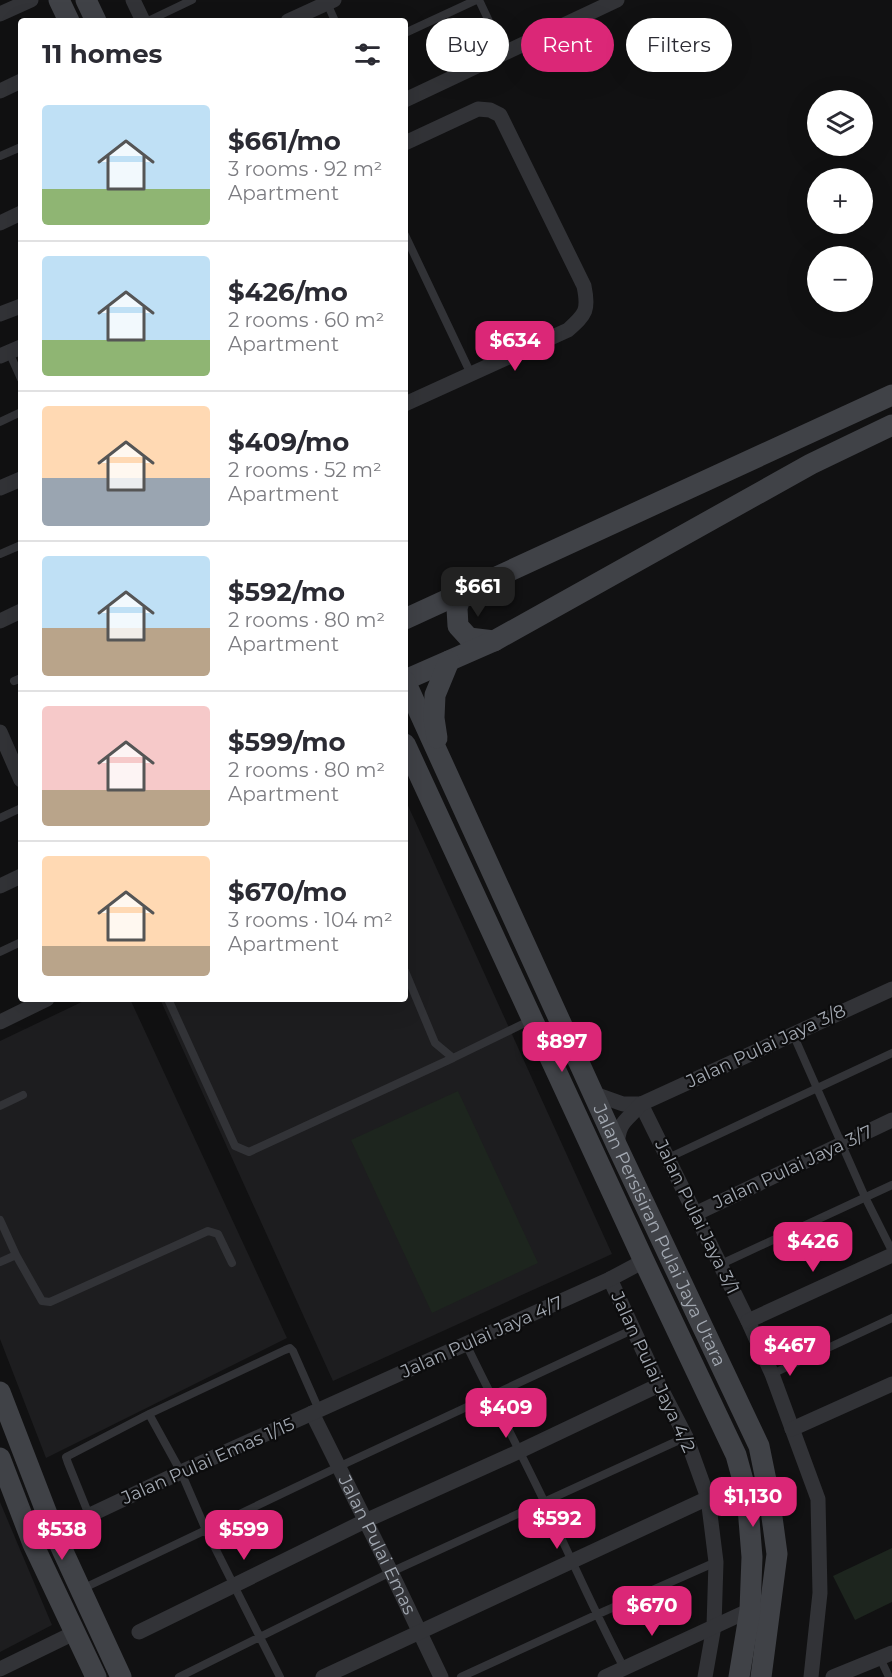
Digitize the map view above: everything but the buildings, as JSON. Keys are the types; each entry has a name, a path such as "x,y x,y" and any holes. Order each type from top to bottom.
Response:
{"main road":[{"path":"59,0 68,18"},
{"path":"86,0 95,18"},
{"path":"410,612 462,593 892,395"},
{"path":"408,680 494,641 811,464 892,425"},
{"path":"462,593 458,608 459,626 469,638 494,641"},
{"path":"439,756 434,718 435,695 449,661"},
{"name":"Jalan Persisiran Pulai Jaya Utara","path":"408,688 592,1093 759,1446 769,1495 777,1554 739,1677"},
{"name":"Jalan Persisiran Pulai Jaya Utara","path":"408,750 736,1455 747,1495 752,1557 760,1610 761,1677"},
{"path":"0,1392 54,1532 121,1677"},
{"path":"0,1458 33,1544 96,1677"}],"street":[{"path":"0,14 31,0"},
{"path":"133,0 144,18"},
{"path":"294,18 329,1"},
{"path":"509,51 610,1"},
{"path":"408,98 463,72"},
{"path":"0,91 18,82"},
{"path":"408,142 478,109 490,110 500,115 584,286 587,302 582,317 568,330 408,403"},
{"path":"0,222 18,218"},
{"path":"0,314 18,307"},
{"path":"0,488 18,480"},
{"path":"0,621 18,612"},
{"path":"0,732 10,748 18,771"},
{"path":"0,886 18,877"},
{"name":"Jalan Pulai Jaya 3/8","path":"641,1104 892,989"},
{"path":"0,1022 41,1002"},
{"path":"592,1093 623,1104 641,1104"},
{"path":"617,1146 618,1132 622,1124 641,1104"},
{"name":"Jalan Pulai Jaya 3/1","path":"641,1104 772,1374 818,1499 820,1593 811,1677"},
{"name":"Jalan Pulai Jaya 3/7","path":"695,1214 892,1120"},
{"path":"748,1321 892,1255"},
{"name":"Jalan Pulai Jaya 4/7","path":"316,1412 610,1279 644,1261"},
{"name":"Jalan Pulai Jaya 4/2","path":"610,1279 686,1437 708,1498 716,1562 714,1626 705,1677"},
{"path":"792,1429 892,1384"},
{"path":"139,1632 365,1521 659,1385"},
{"name":"Jalan Pulai Emas","path":"316,1412 338,1467 392,1572 441,1677"},
{"name":"Jalan Pulai Emas 1/15","path":"33,1544 181,1472 316,1412"},
{"path":"322,1677 708,1498"},
{"path":"605,1677 714,1626 760,1610"},
{"path":"0,1669 74,1633"},
{"path":"833,1677 886,1656"}],"lane":[{"path":"153,18 192,0"},
{"path":"408,32 478,0 487,18"},
{"path":"329,1 334,18"},
{"path":"0,156 18,148"},
{"path":"408,241 471,374"},
{"path":"10,352 18,372"},
{"path":"0,422 18,413"},
{"path":"0,554 18,546"},
{"path":"0,818 18,809"},
{"path":"0,952 18,943"},
{"path":"408,978 435,1043 453,1058"},
{"path":"169,1002 235,1146 249,1152 533,1020"},
{"path":"792,1034 892,1251"},
{"path":"668,1158 892,1053"},
{"path":"0,1106 23,1095"},
{"path":"719,1265 892,1185"},
{"path":"0,1220 42,1302 50,1302 208,1231 218,1234 232,1263"},
{"path":"0,1262 16,1255"},
{"path":"772,1374 892,1318"},
{"path":"82,1589 634,1329"},
{"path":"466,1344 545,1503 596,1615 624,1668"},
{"path":"89,1515 66,1457 149,1414 290,1348 294,1351 316,1412"},
{"path":"149,1414 181,1472 206,1530 280,1677"},
{"path":"179,1677 392,1572 686,1437"},
{"path":"461,1677 716,1562"},
{"path":"886,1656 889,1677"}],"shaded area":[{"path":"408,806 612,1254 333,1381 161,1002 408,1002"},
{"path":"82,1002 131,1002 287,1338 46,1458 0,1339 0,1041"},
{"path":"458,1091 538,1263 432,1313 351,1140"},
{"path":"0,1502 52,1625 0,1652"},
{"path":"892,1548 892,1602 855,1620 833,1576"}]}
